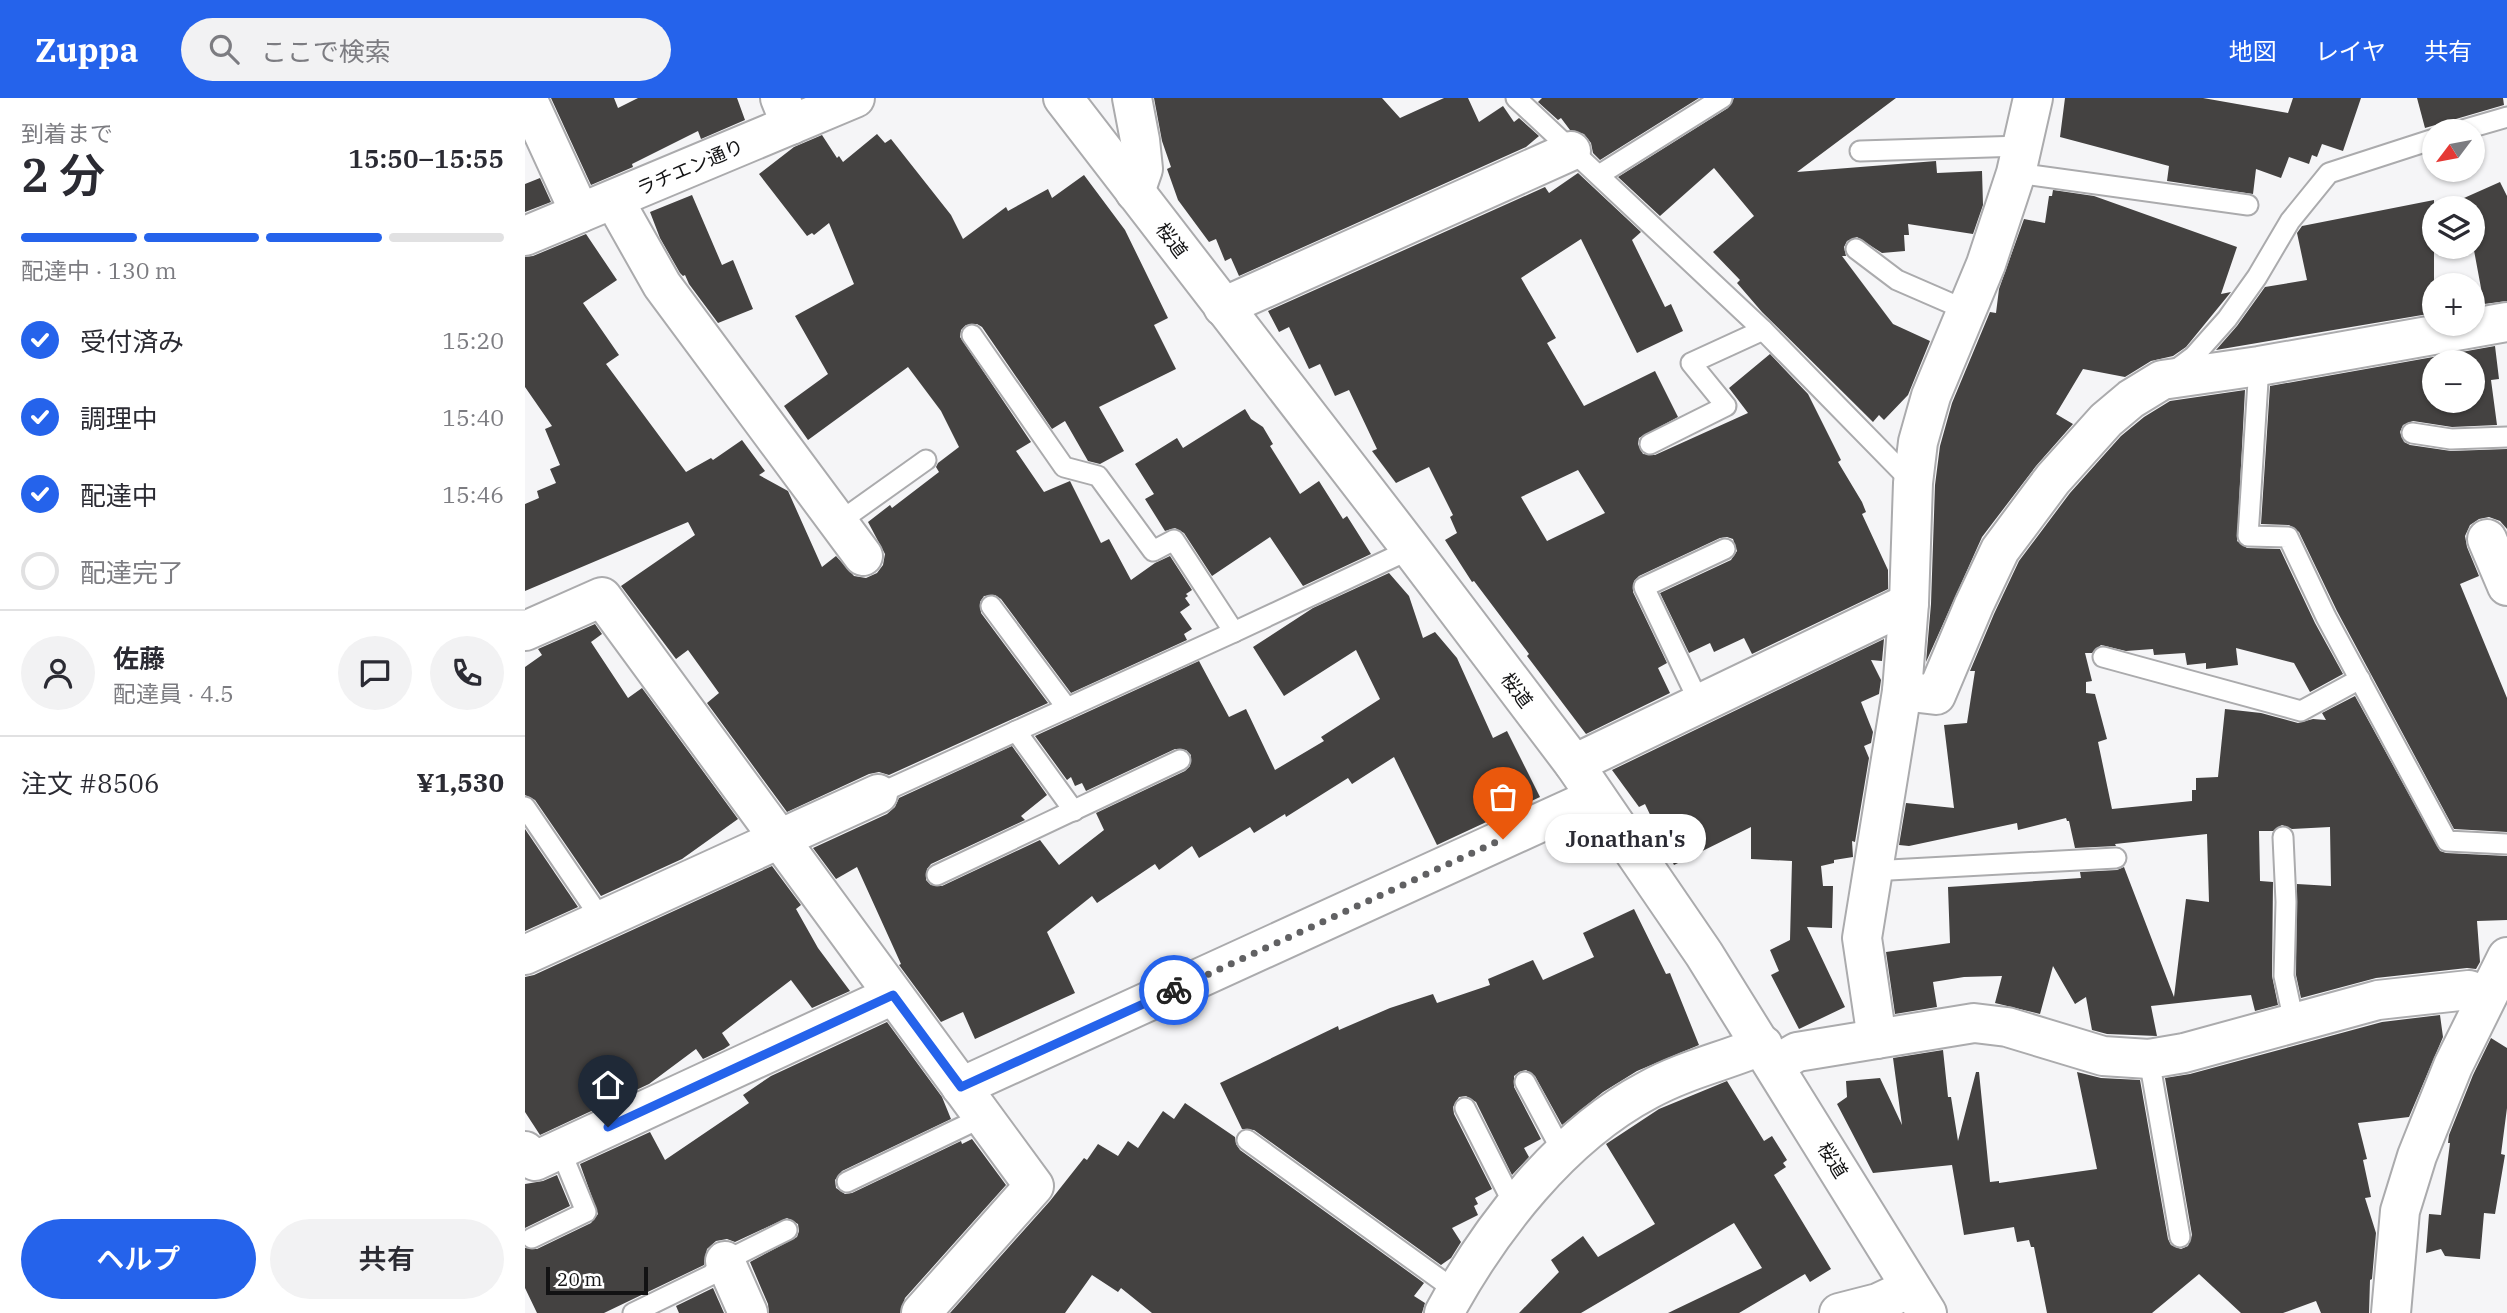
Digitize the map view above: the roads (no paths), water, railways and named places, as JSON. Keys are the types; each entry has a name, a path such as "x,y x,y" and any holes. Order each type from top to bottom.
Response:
{"street":[{"path":"527,98 597,206 662,285 863,556"},
{"name":"ラチエン通り","path":"525,236 597,206 786,111 855,98"},
{"name":"桜道","path":"1063,98 1574,764 1704,954 1769,1055 1918,1301"},
{"path":"1132,98 1143,169 1135,192"},
{"path":"1877,1039 1862,938 1902,691 1909,603 1913,483 1918,442 1931,396 1986,264 2019,159 2033,98"},
{"path":"1223,307 1585,163"},
{"path":"1902,691 1936,695 2000,550 2053,479 2106,420 2131,399 2162,380 2259,366 2507,322"},
{"path":"2487,539 2507,586"},
{"path":"525,631 602,597 1034,1186 921,1313"},
{"path":"1574,764 1909,603"},
{"path":"525,955 879,794"},
{"path":"961,1087 1596,797"},
{"path":"2391,1313 2400,1211 2417,1156 2453,1066 2497,999 2507,957"},
{"path":"1454,1304 1490,1238 1563,1153 1594,1126 1646,1090 1686,1072 1769,1055 1975,1023 2007,1027 2103,1056 2149,1059 2184,1053 2378,1000 2469,990 2497,999"},
{"path":"543,1150 893,995"},
{"path":"725,1261 748,1313"},
{"path":"1839,1313 1878,1303 1918,1301"}],"lane":[{"path":"1516,98 1763,330 1913,483"},
{"path":"1585,163 1722,98"},
{"path":"2485,123 2507,117"},
{"path":"2162,380 2194,356 2227,319 2257,277 2290,221 2329,173 2422,143"},
{"path":"1860,151 2019,159 2248,205"},
{"path":"1856,249 1897,280 1966,310"},
{"path":"1650,444 1726,406 1691,363 1763,330"},
{"path":"972,335 1064,467 1098,476 1153,551 1174,540 1234,632"},
{"path":"2259,366 2248,536 2288,537 2326,617 2447,841 2507,844"},
{"path":"2413,433 2451,439 2507,437"},
{"path":"839,522 926,460"},
{"path":"879,794 1411,549"},
{"path":"1699,702 1644,587 1725,549"},
{"path":"991,606 1067,708"},
{"path":"2103,657 2301,711 2360,679"},
{"path":"1016,731 1074,811"},
{"path":"937,875 1180,760"},
{"path":"525,807 602,920"},
{"path":"2283,837 2286,902 2284,976 2294,1022"},
{"path":"1871,871 2116,858"},
{"path":"2149,1059 2180,1237"},
{"path":"1525,1082 1563,1153"},
{"path":"1465,1108 1515,1207"},
{"path":"847,1182 983,1117"},
{"path":"1247,1140 1454,1304"},
{"path":"532,1238 586,1212 543,1150"},
{"path":"633,1313 711,1275 725,1261 786,1230"}],"place":[{"name":"Jonathan's","path":"1503,839"}]}
